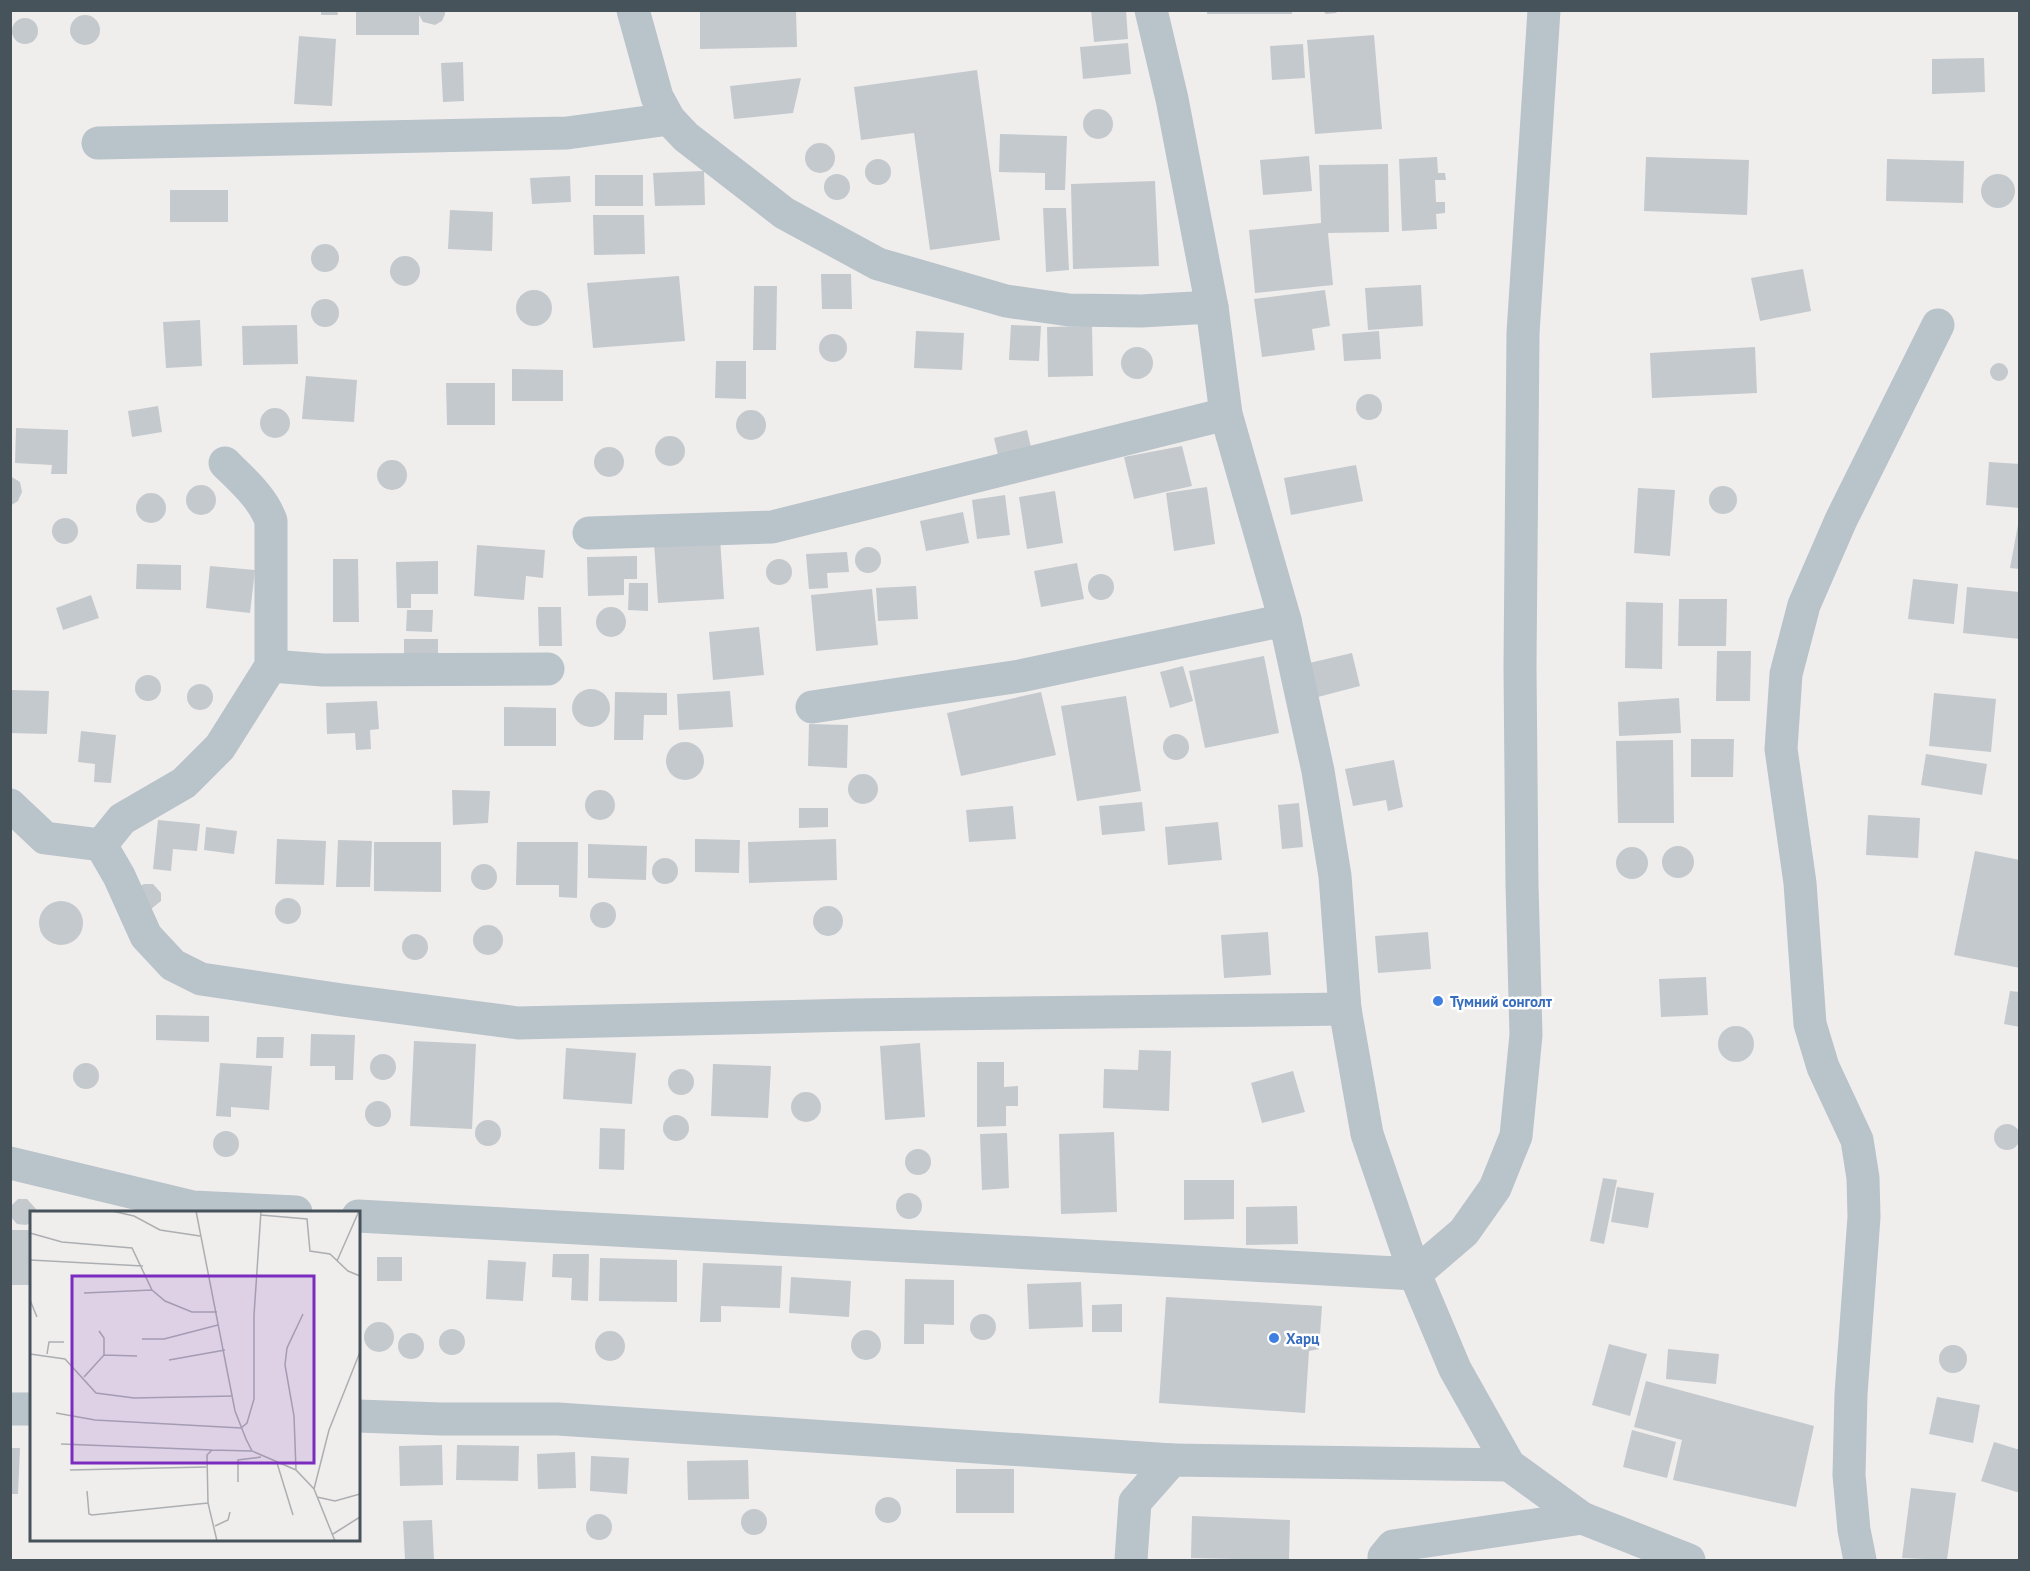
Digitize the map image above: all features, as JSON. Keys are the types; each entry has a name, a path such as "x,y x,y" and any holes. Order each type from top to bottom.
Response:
{"street":[{"path":"633,10 657,97 669,119 686,137 784,213 878,264 1006,301 1069,310 1141,311 1212,307"},
{"path":"1151,10 1172,99 1212,307 1226,414 1285,620 1318,771 1335,876 1346,1009 1367,1134 1415,1274 1455,1369 1509,1466 1582,1518 1689,1560"},
{"path":"360,1216 1415,1274 1464,1232 1495,1188 1516,1136 1526,1035 1520,666 1523,333 1544,10"},
{"path":"98,143 567,133 669,119"},
{"path":"1860,1560 1854,1530 1849,1475 1851,1394 1864,1217 1863,1178 1857,1140 1823,1067 1810,1024 1800,883 1781,749 1786,674 1804,605 1832,541 1938,325"},
{"path":"589,533 772,527 1226,414"},
{"path":"101,845 122,819 184,783 220,747 271,666 271,520 267,510 251,490 225,463"},
{"path":"812,707 1020,676 1285,620"},
{"path":"271,666 323,670 548,669"},
{"path":"10,805 45,838 101,845"},
{"path":"101,845 119,876 146,936 173,965 201,980 342,1000 518,1023 842,1015 1346,1009"},
{"path":"10,1162 193,1207 275,1211"},
{"path":"10,1409 30,1409"},
{"path":"360,1416 558,1419 1172,1460 1509,1466"},
{"path":"1131,1560 1135,1502 1172,1460"},
{"path":"1384,1560 1393,1546 1582,1518"}],"building":[{"path":"321,10 337,10 338,15 321,15"},
{"path":"356,10 445,10 445,14 442,21 435,25 423,22 419,15 419,35 356,35"},
{"path":"700,10 796,10 797,47 700,49"},
{"path":"1091,10 1126,10 1128,39 1094,42"},
{"path":"1207,10 1292,10 1292,14 1207,14"},
{"path":"1322,10 1339,10 1336,13 1326,14"},
{"path":"85,15 91,16 99,24 99,36 91,44 85,45 79,44 71,36 70,30 71,24 79,16"},
{"path":"25,18 34,22 38,31 34,40 25,44 16,40 12,31 16,22"},
{"path":"1374,35 1382,129 1315,134 1307,40"},
{"path":"299,36 336,39 332,106 294,104"},
{"path":"1128,43 1131,74 1083,79 1080,47"},
{"path":"1303,44 1305,78 1272,80 1270,46"},
{"path":"1984,58 1985,92 1932,94 1932,59"},
{"path":"463,62 464,101 443,102 441,63"},
{"path":"977,70 1000,240 930,250 914,133 861,140 854,87"},
{"path":"801,78 793,113 734,119 730,86"},
{"path":"1098,109 1109,113 1113,124 1109,135 1098,139 1087,135 1083,124 1087,113"},
{"path":"1000,134 1067,136 1065,190 1045,190 1045,173 999,172"},
{"path":"820,143 831,147 835,158 831,169 820,173 809,169 805,158 809,147"},
{"path":"1309,156 1312,191 1263,195 1260,160"},
{"path":"1437,157 1438,173 1445,173 1446,180 1435,180 1436,202 1445,202 1445,213 1436,214 1437,229 1402,231 1399,159"},
{"path":"1646,157 1749,160 1747,215 1644,211"},
{"path":"878,159 887,163 891,172 887,181 878,185 869,181 865,172 869,163"},
{"path":"1887,159 1964,161 1963,203 1886,201"},
{"path":"1388,164 1389,232 1328,233 1333,285 1255,293 1249,230 1321,223 1319,165"},
{"path":"704,171 705,205 655,206 653,173"},
{"path":"837,174 846,178 850,187 846,196 837,200 828,196 824,187 828,178"},
{"path":"1998,174 2010,179 2015,191 2010,203 1998,208 1986,203 1981,191 1986,179"},
{"path":"595,175 643,175 643,206 595,206"},
{"path":"570,176 571,202 532,204 530,178"},
{"path":"1155,181 1159,266 1073,269 1071,184"},
{"path":"170,190 228,190 228,222 170,222"},
{"path":"1043,208 1066,208 1069,270 1046,272"},
{"path":"450,210 493,212 492,251 448,249"},
{"path":"593,215 644,215 645,254 594,255"},
{"path":"325,244 335,248 339,258 335,268 325,272 315,268 311,258 315,248"},
{"path":"405,256 416,260 420,271 416,282 405,286 394,282 390,271 394,260"},
{"path":"1803,269 1811,311 1760,321 1751,278"},
{"path":"821,274 851,274 852,309 822,309"},
{"path":"679,276 685,341 593,348 587,283"},
{"path":"1421,285 1423,326 1368,330 1365,288"},
{"path":"754,286 777,286 776,350 753,350"},
{"path":"534,290 546,296 552,308 546,320 534,326 522,320 516,308 522,296"},
{"path":"1325,290 1330,326 1312,329 1315,350 1262,357 1254,299"},
{"path":"325,299 335,303 339,313 335,323 325,327 315,323 311,313 315,303"},
{"path":"200,320 202,366 166,368 163,322"},
{"path":"297,325 298,364 243,365 242,326"},
{"path":"1011,325 1041,326 1039,361 1009,360"},
{"path":"1092,326 1093,376 1048,377 1047,327"},
{"path":"916,331 964,333 962,370 914,368"},
{"path":"1379,331 1381,359 1344,361 1342,334"},
{"path":"833,334 843,338 847,348 843,358 833,362 823,358 819,348 823,338"},
{"path":"1137,347 1148,352 1153,363 1148,374 1137,379 1126,374 1121,363 1126,352"},
{"path":"1755,347 1757,393 1652,398 1650,353"},
{"path":"716,361 746,361 746,399 715,398"},
{"path":"1999,363 2005,366 2008,372 2005,378 1999,381 1993,378 1990,372 1993,366"},
{"path":"512,369 563,370 563,401 512,401"},
{"path":"306,376 357,380 354,422 302,419"},
{"path":"446,383 495,383 495,425 447,425"},
{"path":"1369,394 1378,398 1382,407 1378,416 1369,420 1360,416 1356,407 1360,398"},
{"path":"158,406 162,432 132,437 128,411"},
{"path":"275,408 286,412 290,423 286,434 275,438 264,434 260,423 264,412"},
{"path":"751,410 762,414 766,425 762,436 751,440 740,436 736,425 740,414"},
{"path":"16,428 68,430 67,474 51,474 52,465 15,463"},
{"path":"1027,430 1031,447 998,455 994,438"},
{"path":"670,436 681,440 685,451 681,462 670,466 659,462 655,451 659,440"},
{"path":"1182,446 1192,486 1134,499 1124,457"},
{"path":"609,447 620,451 624,462 620,473 609,477 598,473 594,462 598,451"},
{"path":"392,460 403,464 407,475 403,486 392,490 381,486 377,475 381,464"},
{"path":"1989,462 2020,464 2020,508 1986,505"},
{"path":"1356,465 1363,501 1291,515 1284,478"},
{"path":"10,476 20,482 22,492 18,501 10,506"},
{"path":"201,485 212,489 216,500 212,511 201,515 190,511 186,500 190,489"},
{"path":"1723,486 1733,490 1737,500 1733,510 1723,514 1713,510 1709,500 1713,490"},
{"path":"1207,487 1215,544 1174,551 1166,493"},
{"path":"1638,488 1675,490 1670,556 1634,553"},
{"path":"1055,491 1063,543 1027,549 1019,497"},
{"path":"151,493 162,497 166,508 162,519 151,523 140,519 136,508 140,497"},
{"path":"1005,495 1010,535 977,539 972,500"},
{"path":"963,512 969,543 926,551 920,521"},
{"path":"65,518 74,522 78,531 74,540 65,544 56,540 52,531 56,522"},
{"path":"719,522 724,599 658,603 653,527"},
{"path":"2018,525 2020,525 2020,569 2010,568"},
{"path":"477,545 545,550 543,578 526,576 524,600 474,596"},
{"path":"868,547 877,551 881,560 877,569 868,573 859,569 855,560 859,551"},
{"path":"847,552 849,572 827,573 828,588 809,589 806,554"},
{"path":"637,556 637,579 624,579 624,595 588,596 587,557"},
{"path":"333,559 358,559 359,622 333,622"},
{"path":"779,559 788,563 792,572 788,581 779,585 770,581 766,572 770,563"},
{"path":"438,561 438,594 411,594 411,608 397,608 396,562"},
{"path":"1077,563 1084,599 1041,607 1034,571"},
{"path":"137,564 181,565 181,590 136,589"},
{"path":"210,566 255,570 250,613 206,608"},
{"path":"1101,574 1110,578 1114,587 1110,596 1101,600 1092,596 1088,587 1092,578"},
{"path":"1913,579 1958,584 1954,624 1908,619"},
{"path":"629,583 648,583 648,611 628,610"},
{"path":"916,586 918,619 878,621 876,588"},
{"path":"1967,587 2020,592 2020,639 1963,633"},
{"path":"872,589 878,645 816,651 811,595"},
{"path":"91,595 99,618 63,630 56,608"},
{"path":"1679,599 1727,599 1726,646 1678,646"},
{"path":"1626,602 1663,603 1662,669 1625,668"},
{"path":"538,607 561,607 562,646 539,646"},
{"path":"611,607 622,611 626,622 622,633 611,637 600,633 596,622 600,611"},
{"path":"407,610 433,610 432,632 406,631"},
{"path":"759,627 764,675 713,680 709,632"},
{"path":"404,639 438,639 438,655 404,655"},
{"path":"1717,651 1751,651 1750,701 1716,701"},
{"path":"1352,653 1360,686 1314,698 1305,664"},
{"path":"1264,656 1279,733 1205,748 1189,671"},
{"path":"1183,666 1193,701 1170,708 1160,672"},
{"path":"148,675 157,679 161,688 157,697 148,701 139,697 135,688 139,679"},
{"path":"200,684 209,688 213,697 209,706 200,710 191,706 187,697 191,688"},
{"path":"591,689 604,695 610,708 604,721 591,727 578,721 572,708 578,695"},
{"path":"10,690 49,691 47,734 10,733"},
{"path":"730,691 733,727 679,730 677,694"},
{"path":"615,692 667,693 667,715 644,715 643,740 614,740"},
{"path":"1041,692 1056,755 961,776 947,713"},
{"path":"1934,693 1996,699 1991,752 1929,746"},
{"path":"1126,696 1141,791 1077,801 1061,706"},
{"path":"1679,698 1681,733 1619,736 1618,702"},
{"path":"377,701 379,729 370,730 371,749 356,750 355,733 327,734 326,703"},
{"path":"504,707 556,708 556,746 504,746"},
{"path":"809,724 848,725 847,768 808,766"},
{"path":"81,731 116,735 111,783 94,782 95,764 78,762"},
{"path":"1176,734 1185,738 1189,747 1185,756 1176,760 1167,756 1163,747 1167,738"},
{"path":"1691,739 1734,739 1733,777 1691,777"},
{"path":"1673,740 1674,823 1618,823 1616,741"},
{"path":"685,742 698,748 704,761 698,774 685,780 672,774 666,761 672,748"},
{"path":"1926,754 1987,764 1982,795 1921,785"},
{"path":"1394,760 1403,807 1388,811 1386,800 1353,806 1345,769"},
{"path":"863,774 874,778 878,789 874,800 863,804 852,800 848,789 852,778"},
{"path":"452,790 490,791 488,823 453,825"},
{"path":"600,790 611,794 615,805 611,816 600,820 589,816 585,805 589,794"},
{"path":"1142,802 1145,831 1102,835 1099,806"},
{"path":"1299,803 1303,847 1282,849 1278,805"},
{"path":"1013,806 1016,839 969,842 966,810"},
{"path":"799,808 828,808 828,827 799,828"},
{"path":"1868,815 1920,818 1918,858 1866,855"},
{"path":"158,820 200,824 197,851 173,849 171,871 153,869"},
{"path":"1218,822 1222,860 1168,865 1165,827"},
{"path":"206,827 237,831 234,854 204,850"},
{"path":"277,839 326,841 324,885 275,884"},
{"path":"695,839 740,840 739,873 695,872"},
{"path":"836,839 837,880 749,883 748,842"},
{"path":"338,840 372,841 370,887 336,887"},
{"path":"374,842 441,842 441,892 374,891"},
{"path":"517,842 578,842 577,898 559,897 559,885 516,885"},
{"path":"588,844 647,846 646,880 588,878"},
{"path":"1678,846 1689,851 1694,862 1689,873 1678,878 1667,873 1662,862 1667,851"},
{"path":"1632,847 1644,851 1648,863 1644,875 1632,879 1620,875 1616,863 1620,851"},
{"path":"1975,851 2020,860 2020,968 1954,955"},
{"path":"665,858 674,862 678,871 674,880 665,884 656,880 652,871 656,862"},
{"path":"484,864 493,868 497,877 493,886 484,890 475,886 471,877 475,868"},
{"path":"153,884 161,893 161,901 151,909 140,886"},
{"path":"288,898 297,902 301,911 297,920 288,924 279,920 275,911 279,902"},
{"path":"61,901 76,908 83,923 76,938 61,945 46,938 39,923 46,908"},
{"path":"603,902 612,906 616,915 612,924 603,928 594,924 590,915 594,906"},
{"path":"828,906 839,910 843,921 839,932 828,936 817,932 813,921 817,910"},
{"path":"488,925 499,929 503,940 499,951 488,955 477,951 473,940 477,929"},
{"path":"1268,932 1271,975 1224,978 1221,935"},
{"path":"1428,932 1431,969 1378,973 1375,936"},
{"path":"415,934 424,938 428,947 424,956 415,960 406,956 402,947 406,938"},
{"path":"1706,977 1708,1015 1661,1017 1659,979"},
{"path":"2010,991 2020,992 2020,1027 2004,1024"},
{"path":"156,1015 209,1016 209,1042 156,1040"},
{"path":"1736,1026 1749,1031 1754,1044 1749,1057 1736,1062 1723,1057 1718,1044 1723,1031"},
{"path":"311,1034 355,1035 353,1080 335,1080 335,1066 310,1066"},
{"path":"257,1037 284,1037 283,1058 256,1058"},
{"path":"414,1041 476,1044 472,1129 410,1126"},
{"path":"920,1043 925,1117 885,1120 880,1046"},
{"path":"566,1048 636,1053 632,1104 563,1099"},
{"path":"1139,1050 1171,1051 1169,1111 1103,1108 1104,1069 1138,1070"},
{"path":"383,1054 392,1058 396,1067 392,1076 383,1080 374,1076 370,1067 374,1058"},
{"path":"977,1062 1004,1062 1004,1087 1018,1086 1018,1106 1006,1106 1006,1126 977,1127"},
{"path":"86,1063 95,1067 99,1076 95,1085 86,1089 77,1085 73,1076 77,1067"},
{"path":"220,1063 272,1066 269,1110 231,1107 231,1117 216,1116"},
{"path":"713,1064 771,1066 768,1118 711,1116"},
{"path":"681,1069 690,1073 694,1082 690,1091 681,1095 672,1091 668,1082 672,1073"},
{"path":"1293,1071 1305,1112 1262,1123 1251,1083"},
{"path":"806,1092 817,1096 821,1107 817,1118 806,1122 795,1118 791,1107 795,1096"},
{"path":"378,1101 387,1105 391,1114 387,1123 378,1127 369,1123 365,1114 369,1105"},
{"path":"676,1115 685,1119 689,1128 685,1137 676,1141 667,1137 663,1128 667,1119"},
{"path":"488,1120 497,1124 501,1133 497,1142 488,1146 479,1142 475,1133 479,1124"},
{"path":"2007,1124 2016,1128 2020,1137 2016,1146 2007,1150 1998,1146 1994,1137 1998,1128"},
{"path":"600,1128 625,1129 624,1170 599,1169"},
{"path":"226,1131 235,1135 239,1144 235,1153 226,1157 217,1153 213,1144 217,1135"},
{"path":"1114,1132 1117,1212 1061,1214 1059,1134"},
{"path":"1007,1133 1009,1188 982,1190 980,1134"},
{"path":"918,1149 927,1153 931,1162 927,1171 918,1175 909,1171 905,1162 909,1153"},
{"path":"1603,1178 1617,1180 1604,1244 1590,1241"},
{"path":"1184,1180 1234,1180 1234,1219 1184,1220"},
{"path":"1617,1187 1654,1193 1648,1228 1611,1222"},
{"path":"909,1193 918,1197 922,1206 918,1215 909,1219 900,1215 896,1206 900,1197"},
{"path":"18,1199 27,1199 36,1209 36,1211 30,1211 30,1223 17,1224 10,1216 12,1205"},
{"path":"1297,1206 1298,1244 1246,1245 1246,1207"},
{"path":"10,1230 30,1230 30,1285 10,1285"},
{"path":"553,1254 589,1254 588,1301 571,1300 572,1278 552,1277"},
{"path":"377,1257 402,1257 402,1281 377,1281"},
{"path":"600,1258 677,1260 677,1302 599,1301"},
{"path":"488,1260 526,1262 523,1301 486,1299"},
{"path":"703,1263 782,1266 780,1308 721,1306 721,1322 700,1322"},
{"path":"791,1277 851,1281 849,1317 789,1313"},
{"path":"905,1279 954,1280 954,1325 924,1324 924,1344 904,1344"},
{"path":"1081,1282 1083,1327 1029,1329 1027,1284"},
{"path":"1166,1297 1322,1306 1319,1349 1309,1351 1305,1413 1159,1403"},
{"path":"1122,1304 1122,1332 1092,1332 1092,1305"},
{"path":"983,1314 992,1318 996,1327 992,1336 983,1340 974,1336 970,1327 974,1318"},
{"path":"379,1322 390,1326 394,1337 390,1348 379,1352 368,1348 364,1337 368,1326"},
{"path":"452,1329 461,1333 465,1342 461,1351 452,1355 443,1351 439,1342 443,1333"},
{"path":"866,1330 877,1334 881,1345 877,1356 866,1360 855,1356 851,1345 855,1334"},
{"path":"610,1331 621,1335 625,1346 621,1357 610,1361 599,1357 595,1346 599,1335"},
{"path":"411,1333 420,1337 424,1346 420,1355 411,1359 402,1355 398,1346 402,1337"},
{"path":"1609,1344 1647,1354 1630,1416 1592,1405"},
{"path":"1953,1345 1963,1349 1967,1359 1963,1369 1953,1373 1943,1369 1939,1359 1943,1349"},
{"path":"1668,1349 1719,1354 1716,1384 1666,1379"},
{"path":"1646,1381 1814,1426 1796,1507 1673,1480 1682,1440 1634,1427"},
{"path":"1937,1397 1980,1405 1973,1443 1929,1434"},
{"path":"1632,1430 1676,1442 1667,1478 1623,1467"},
{"path":"1994,1442 2020,1450 2020,1493 1981,1481"},
{"path":"442,1445 443,1485 400,1486 399,1446"},
{"path":"457,1445 519,1446 518,1481 456,1480"},
{"path":"10,1448 20,1448 18,1494 10,1494"},
{"path":"575,1452 576,1488 538,1489 537,1454"},
{"path":"591,1456 629,1458 627,1494 590,1491"},
{"path":"748,1460 749,1499 688,1500 687,1461"},
{"path":"956,1469 1014,1469 1014,1513 956,1513"},
{"path":"1911,1488 1956,1493 1947,1560 1902,1558"},
{"path":"888,1497 897,1501 901,1510 897,1519 888,1523 879,1519 875,1510 879,1501"},
{"path":"754,1509 763,1513 767,1522 763,1531 754,1535 745,1531 741,1522 745,1513"},
{"path":"599,1514 608,1518 612,1527 608,1536 599,1540 590,1536 586,1527 590,1518"},
{"path":"1192,1516 1290,1520 1289,1560 1191,1558"},
{"path":"432,1520 434,1560 405,1560 403,1521"}],"place":[{"name":"Түмний сонголт","path":"1438,1001"},
{"name":"Харц","path":"1274,1338"}]}
